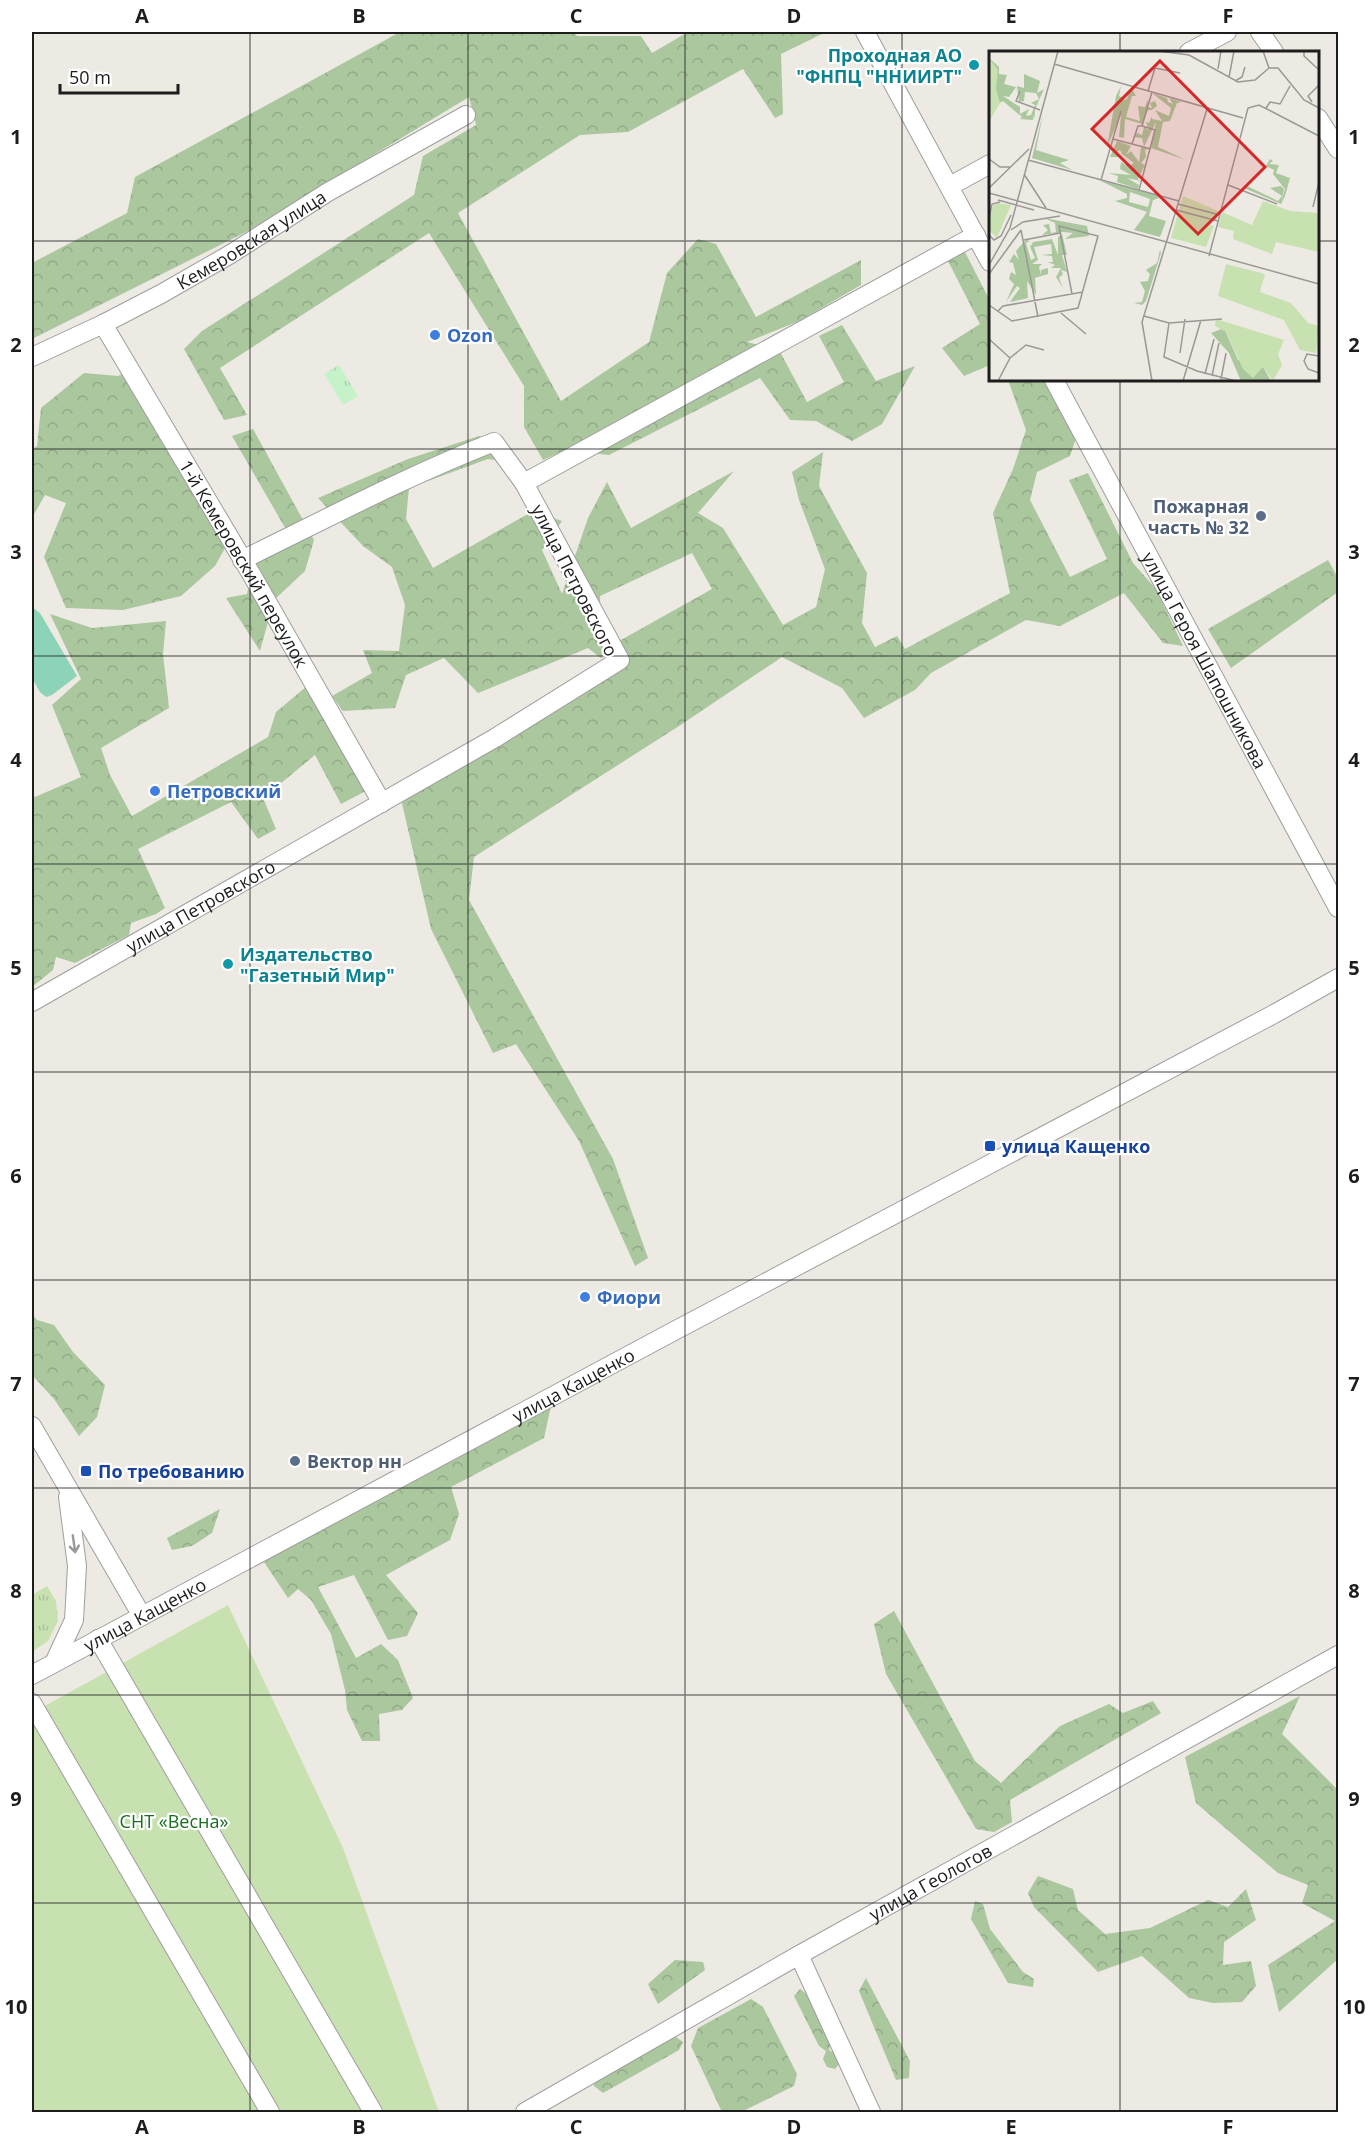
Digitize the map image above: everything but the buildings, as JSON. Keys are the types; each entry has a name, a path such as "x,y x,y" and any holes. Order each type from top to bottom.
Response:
{"street":[{"path":"865,32 989,260"},
{"path":"1192,51 1227,32"},
{"path":"1260,32 1273,51"},
{"name":"Кемеровская улица","path":"32,357 103,324 229,255 328,192 466,115"},
{"path":"1319,121 1338,149"},
{"path":"950,186 989,165"},
{"name":"улица Петровского","path":"32,1002 495,738 620,660 524,483 976,235"},
{"name":"1-й Кемеровский переулок","path":"103,324 295,649 382,803"},
{"name":"улица Героя Шапошникова","path":"1055,381 1338,908"},
{"path":"242,560 435,465 494,442 524,483"},
{"name":"улица Кащенко","path":"32,1675 1338,978"},
{"path":"32,1425 141,1616"},
{"path":"54,1663 74,1620 77,1566 66,1486"},
{"path":"98,1639 373,2112"},
{"name":"улица Геологов","path":"525,2112 799,1955 1338,1654"},
{"path":"32,1703 270,2112"},
{"path":"799,1955 871,2112"}],"green space":[{"path":"400,32 574,32 577,36 641,36 652,53 688,32 826,32 781,54 783,114 775,118 743,69 628,132 580,135 458,213 561,401 649,342 667,273 698,239 716,244 756,317 861,260 861,285 799,321 747,342 779,350 807,402 844,382 819,336 842,325 876,381 915,366 882,424 852,441 816,421 790,420 760,378 609,455 565,450 543,460 524,427 524,386 429,233 220,368 247,415 224,420 184,349 202,331 414,195 423,156 476,125 469,97 250,230 32,339 32,263 127,213 135,177"},
{"path":"965,252 989,302 989,365 964,376 942,348 980,324 946,257"},
{"path":"137,365 234,532 215,566 181,596 123,610 66,608 44,557 66,503 45,495 32,515 32,449 37,446 41,408 84,373 118,376"},
{"path":"339,365 358,396 343,405 324,374"},
{"path":"1008,381 1044,381 1076,438 1070,456 1037,472 1030,500 1070,577 1107,559 1069,480 1088,473 1133,563 1156,589 1183,646 1163,643 1124,593 1060,626 1026,620 931,673 915,690 864,718 842,688 782,657 474,857 469,900 613,1159 648,1258 635,1266 579,1141 516,1044 493,1053 431,929 401,799 620,666 621,640 712,589 692,553 600,596 602,659 588,648 478,693 444,658 406,675 395,708 343,711 332,696 372,673 363,650 399,651 405,605 392,567 363,546 318,498 408,459 479,436 505,445 502,461 488,459 409,488 406,519 433,568 533,511 562,521 542,550 562,594 588,518 607,482 631,528 734,471 698,513 723,528 783,625 816,607 825,569 799,500 792,472 823,452 819,486 867,573 862,623 875,647 897,636 905,649 1010,593 993,513 1013,469 1026,430"},
{"path":"253,429 314,540 305,571 274,600 260,651 226,598 247,594 256,550 287,531 232,436"},
{"path":"1328,560 1338,578 1338,592 1231,668 1208,629"},
{"path":"32,607 40,613 77,676 46,697 40,692 32,678"},
{"path":"50,614 92,628 166,621 163,654 169,708 101,748 110,775 132,816 268,737 276,712 307,686 366,791 341,804 315,755 263,798 276,829 258,839 231,802 138,849 165,908 156,914 131,923 129,935 75,963 56,957 53,970 32,987 32,793 35,797 81,777 52,705 81,679"},
{"path":"32,1314 37,1320 54,1325 73,1352 105,1385 97,1417 79,1436 54,1399 32,1375"},
{"path":"551,1406 544,1438 451,1487 459,1514 450,1540 386,1575 418,1613 407,1636 388,1640 354,1575 318,1587 356,1658 381,1644 398,1660 413,1698 402,1710 379,1714 380,1741 362,1741 347,1710 345,1690 331,1634 311,1600 298,1589 288,1598 262,1559"},
{"path":"220,1509 212,1533 192,1546 172,1550 167,1538"},
{"path":"47,1586 56,1601 58,1621 48,1641 32,1652 32,1595"},
{"name":"СНТ «Весна»","path":"228,1605 343,1848 439,2112 32,2112 32,1713"},
{"path":"894,1611 975,1761 1001,1783 1060,1726 1109,1704 1123,1713 1153,1701 1161,1713 1010,1800 1012,1822 994,1832 976,1829 886,1674 874,1624"},
{"path":"1300,1696 1282,1734 1338,1790 1338,1959 1279,2012 1268,1965 1335,1921 1302,1903 1308,1885 1278,1873 1196,1803 1185,1757"},
{"path":"1038,1876 1073,1889 1078,1910 1105,1934 1150,1928 1208,1900 1228,1907 1246,1889 1256,1920 1224,1942 1223,1965 1251,1961 1256,1986 1242,2002 1213,2003 1189,1998 1142,1956 1098,1972 1034,1907 1028,1893"},
{"path":"975,1901 983,1904 990,1929 1023,1972 1034,1979 1033,1987 1008,1983 971,1919"},
{"path":"675,1960 703,1962 705,1970 658,2004 648,1984"},
{"path":"866,1978 910,2061 909,2078 896,2080 859,1991"},
{"path":"800,1989 808,1995 831,2042 829,2050 836,2054 840,2063 835,2069 827,2067 823,2059 826,2051 819,2046 794,1996"},
{"path":"751,1999 763,2007 797,2074 794,2086 741,2112 722,2112 691,2046 698,2028"},
{"path":"672,2034 683,2042 679,2050 603,2093 594,2086 593,2080"}],"place":[{"name":"Проходная АО \"ФНПЦ \"ННИИРТ\"","path":"974,65"},
{"name":"Ozon","path":"435,335"},
{"name":"Пожарная часть № 32","path":"1261,516"},
{"name":"Петровский","path":"155,791"},
{"name":"Издательство \"Газетный Мир\"","path":"228,964"},
{"name":"улица Кащенко","path":"990,1146"},
{"name":"Фиори","path":"585,1297"},
{"name":"Вектор нн","path":"295,1461"},
{"name":"По требованию","path":"86,1471"}]}
